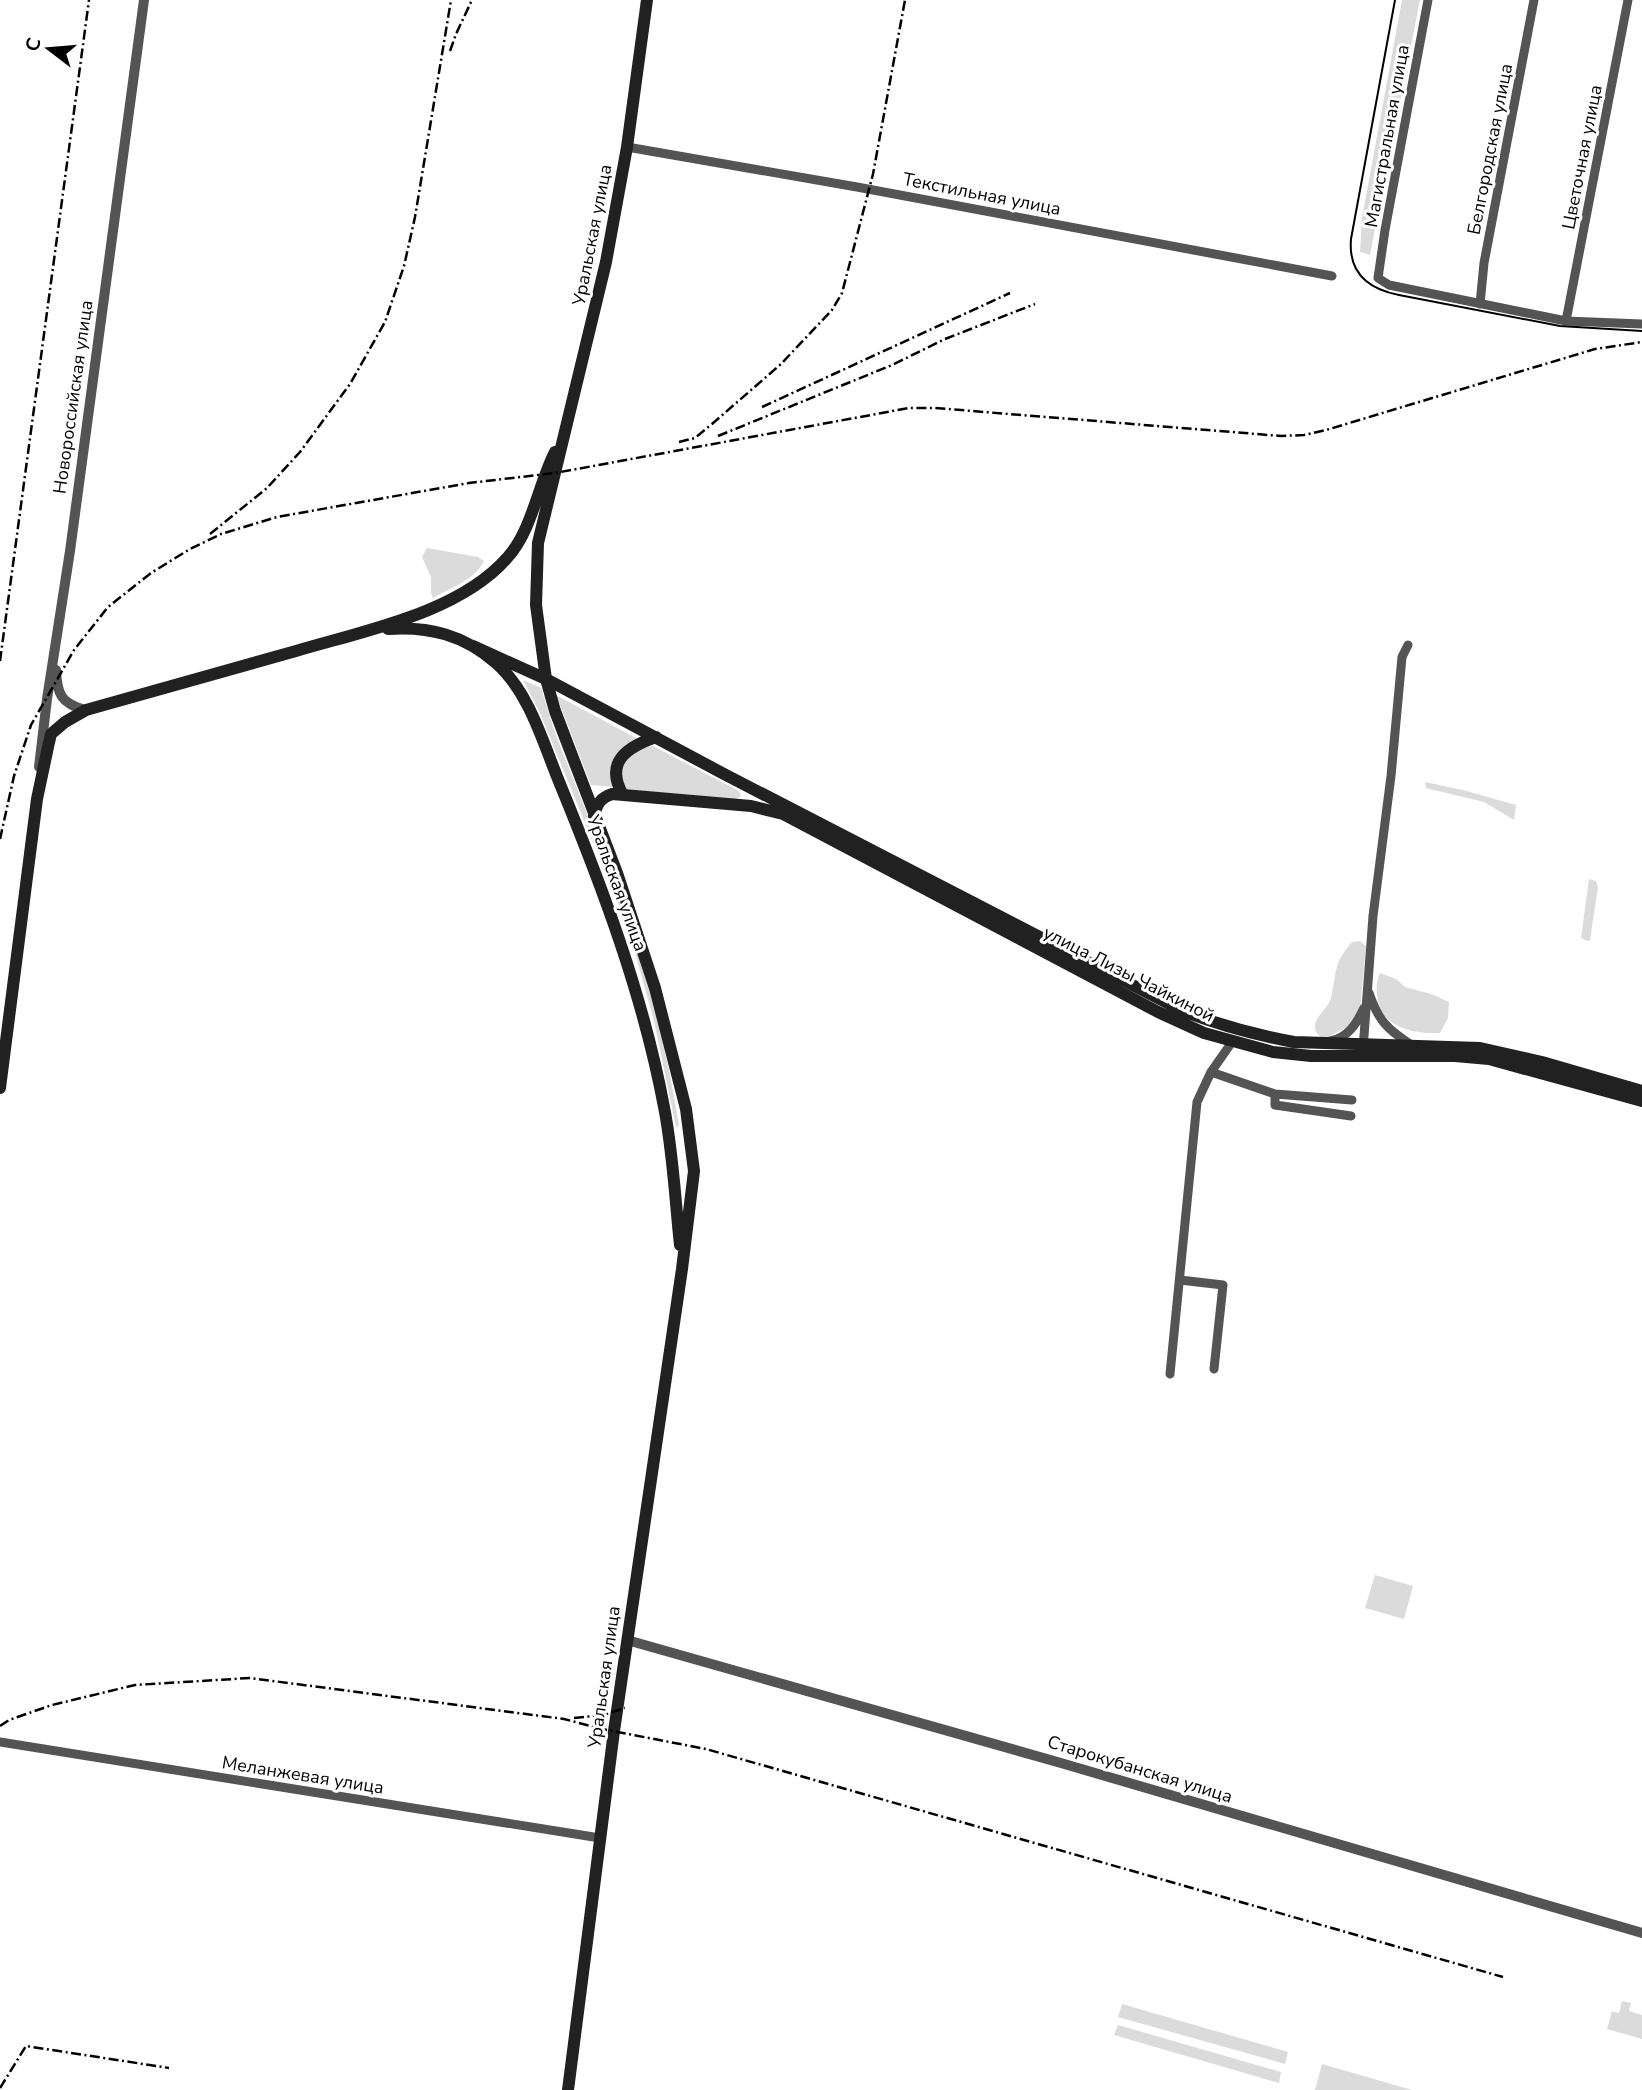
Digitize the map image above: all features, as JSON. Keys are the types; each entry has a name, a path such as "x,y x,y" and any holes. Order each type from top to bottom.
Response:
{"main road":[{"name":"Уральская улица","path":"506,560 522,538 544,475 559,445 606,262 626,147 646,0"},
{"name":"Уральская улица","path":"568,2090 627,1640 694,1171 688,1119 655,988 565,740 546,680 536,605 536,565 542,522 579,368"},
{"path":"506,560 518,555 529,558 536,565"},
{"name":"Новороссийская улица","path":"0,1088 37,799 51,734 86,710 366,630 439,606 475,586 506,560"},
{"name":"Уральская улица","path":"366,630 429,629 473,646 496,663 517,685 530,711 594,870 624,950 638,997 664,1108 682,1269"},
{"path":"473,646 656,737 793,814"},
{"path":"624,795 618,786 616,775 625,751 656,737"},
{"path":"594,816 596,804 603,797 612,794 751,806 793,814"},
{"name":"улица Лизы Чайкиной","path":"793,814 1178,1023 1233,1042 1273,1052 1311,1056 1410,1044 1501,1051 1642,1091"},
{"name":"улица Лизы Чайкиной","path":"793,814 1183,1011 1211,1021 1265,1037 1313,1044 1489,1059 1642,1101"},
{"path":"624,950 629,940 629,912"},
{"path":"671,1153 680,1142 688,1119"}],"street":[{"name":"Новороссийская улица","path":"37,799 55,637 72,537 144,0"},
{"name":"Магистральная улица","path":"1428,0 1378,278 1389,285 1480,304"},
{"name":"Белгородская улица","path":"1480,304 1484,263 1534,0"},
{"name":"Цветочная улица","path":"1566,321 1628,0"},
{"name":"Текстильная улица","path":"626,147 857,187 1332,276"},
{"path":"1480,304 1566,321 1642,324"},
{"path":"55,637 57,690 65,701 86,710"},
{"path":"1363,1050 1373,916 1391,776 1402,657 1408,645"},
{"path":"1313,1044 1338,1039 1350,1030 1364,1008 1367,989"},
{"path":"1367,989 1375,1012 1383,1024 1410,1044"},
{"path":"1170,1374 1197,1102 1211,1072 1233,1042"},
{"path":"1211,1072 1275,1094 1352,1100"},
{"path":"1275,1094 1275,1105 1351,1116"},
{"path":"1180,1280 1223,1286 1214,1369"},
{"name":"Старокубанская улица","path":"627,1640 1061,1763 1642,1933"},
{"name":"Меланжевая улица","path":"0,1742 600,1838"}],"shaded area":[{"path":"1402,0 1420,0 1370,255 1360,252 1362,218"},
{"path":"427,548 478,557 484,561 475,573 433,598 431,577 422,557"},
{"path":"523,680 541,688 555,733 630,922 626,923 540,713"},
{"path":"556,695 636,738 615,759 611,771 613,787 591,785"},
{"path":"653,746 739,791 741,796 736,799 625,789 622,772 626,759 637,750"},
{"path":"1425,782 1516,805 1514,820 1484,802 1426,788"},
{"path":"1589,879 1596,881 1598,887 1590,940 1587,941 1581,938"},
{"path":"1360,941 1366,946 1360,1011 1347,1027 1324,1039 1315,1029 1315,1023 1329,1003 1342,956 1352,942"},
{"path":"635,946 639,949 662,1037 679,1126 676,1127 654,1021"},
{"path":"1380,973 1396,979 1405,987 1449,1002 1448,1018 1440,1033 1408,1030 1390,1021 1379,1005 1377,981"},
{"path":"1375,1575 1413,1586 1404,1619 1365,1608"},
{"path":"1622,2001 1631,2003 1629,2011 1642,2015 1642,2039 1607,2029 1612,2011 1619,2013"},
{"path":"1122,2004 1288,2052 1285,2064 1118,2017"},
{"path":"1118,2025 1281,2072 1279,2083 1114,2035"},
{"path":"1322,2064 1412,2090 1315,2090"}],"tram line":[{"path":"1395,0 1351,239 1353,261 1362,278 1369,284 1399,295 1560,326 1642,331"}],"railway":[{"path":"0,661 89,0"},
{"path":"210,534 267,488 300,452 350,384 385,322 404,266 415,217 451,0"},
{"path":"450,51 472,0"},
{"path":"679,442 695,438 781,364 832,310 842,293 873,174 905,0"},
{"path":"762,407 1010,293"},
{"path":"718,436 892,365 945,339 1035,304"},
{"path":"0,839 14,776 31,725 74,650 108,607 151,573 190,549 221,534 277,517 469,483 555,473 909,408 1281,436 1304,435 1595,349 1642,342"},
{"path":"0,1726 9,1720 52,1705 135,1685 250,1678 564,1719 706,1749 1503,1977"},
{"path":"574,1718 603,1715 625,1708"},
{"path":"0,2088 26,2046 169,2068"}]}
